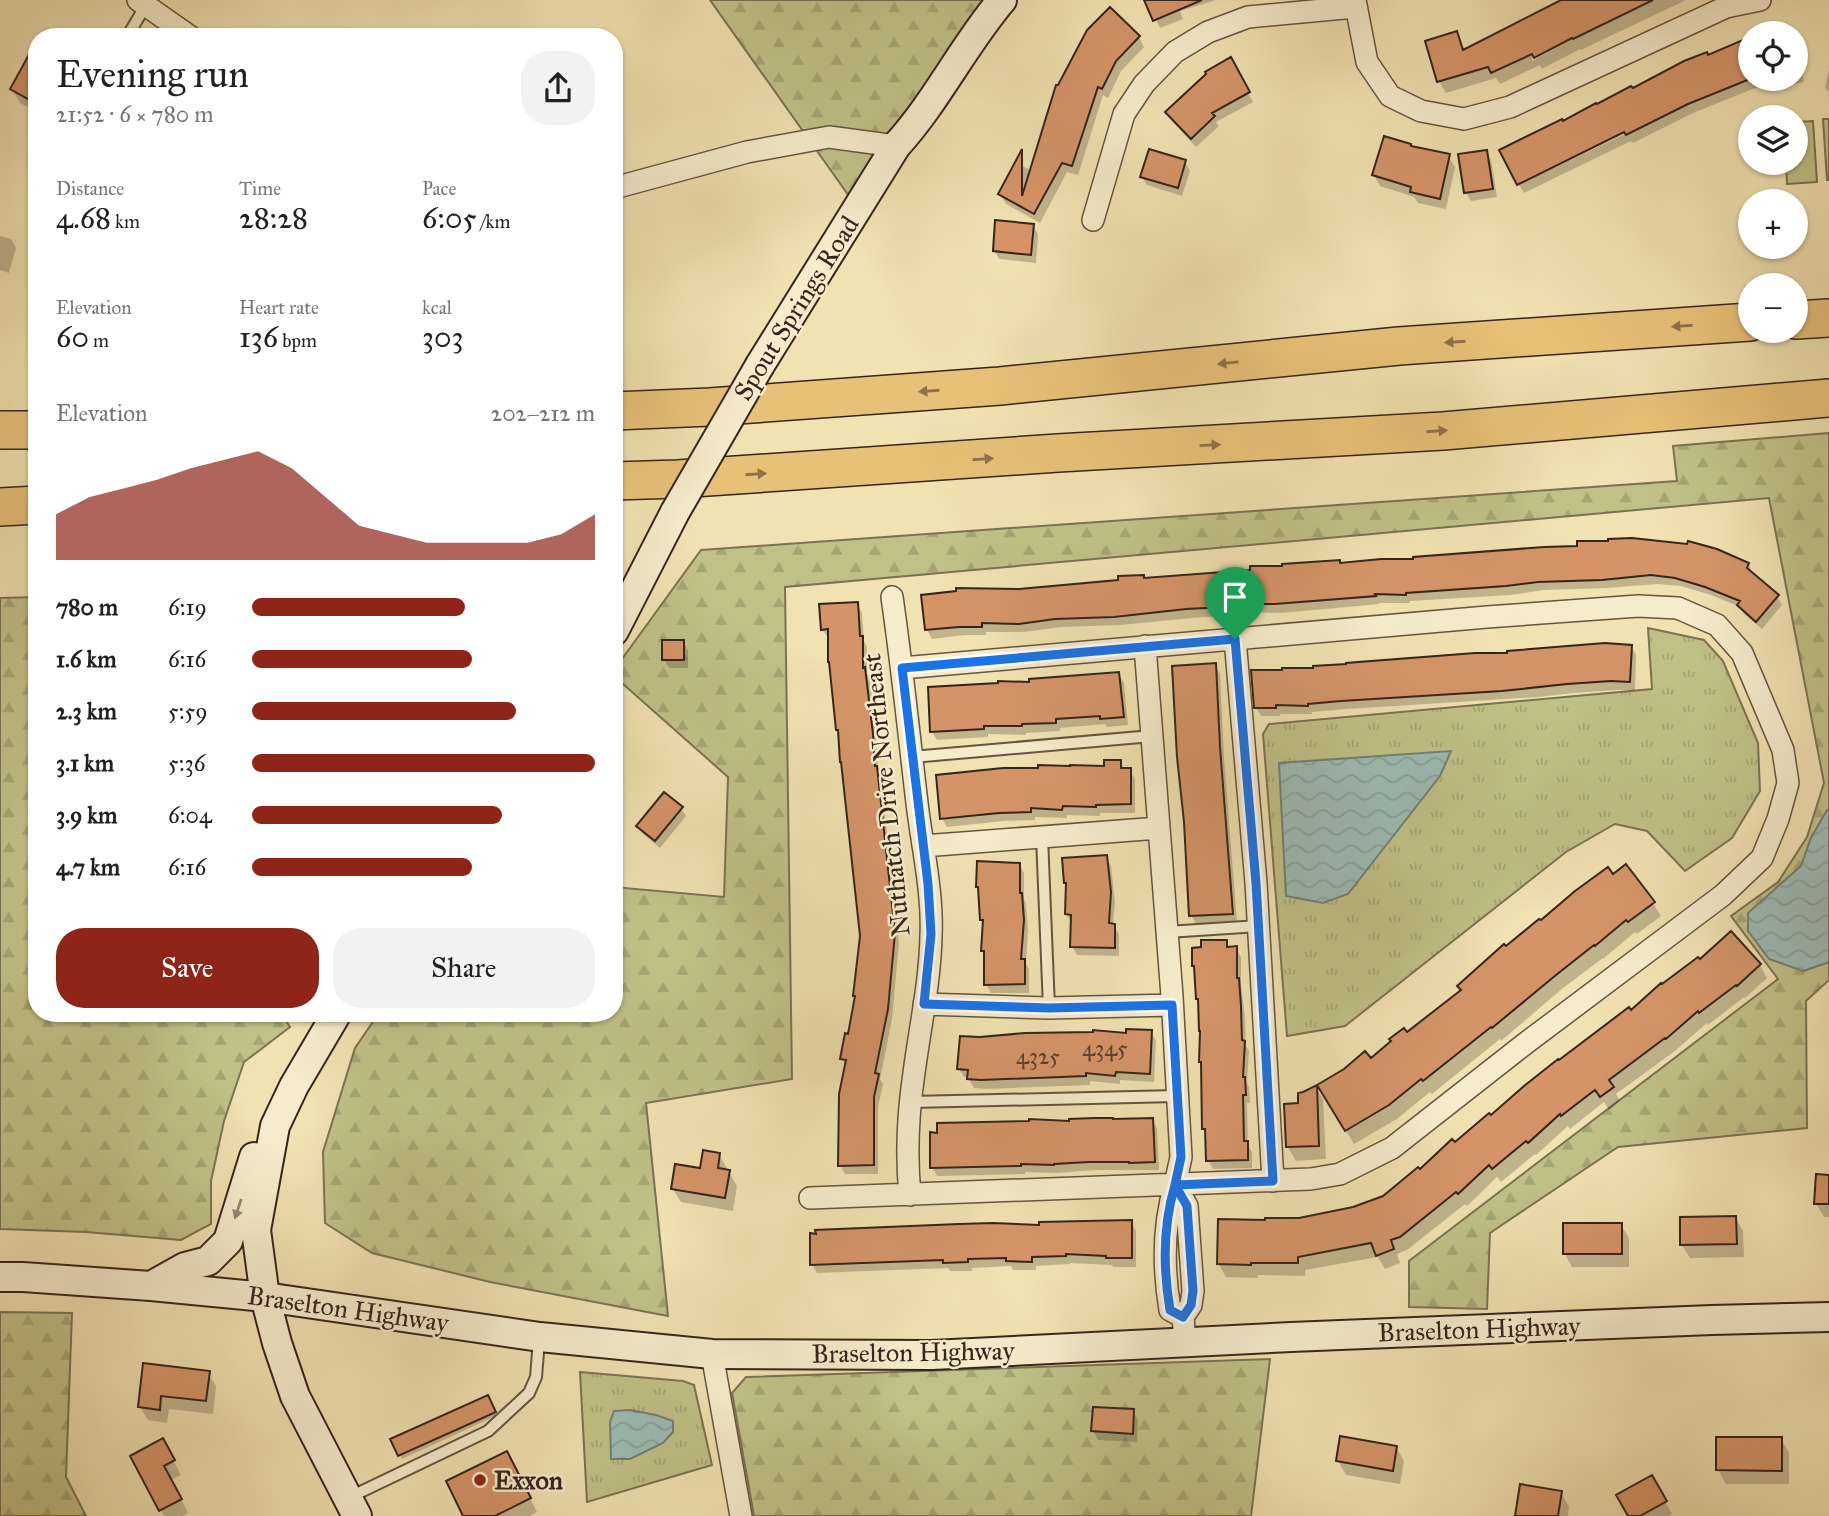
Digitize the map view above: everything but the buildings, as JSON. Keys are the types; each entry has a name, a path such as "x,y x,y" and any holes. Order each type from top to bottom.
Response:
{"highway":[{"path":"1808,319 1829,318"},
{"path":"623,411 1000,386 1399,346 1738,323"},
{"path":"623,481 1443,431 1829,398"},
{"path":"0,430 28,430"},
{"path":"0,507 28,505"}],"main road":[{"name":"Spout Springs Road","path":"623,613 675,512 760,365 897,146 917,122 985,20 1002,0"},
{"path":"151,1286 185,1267 208,1261 228,1241 256,1151 275,1126 294,1086 332,1022"},
{"path":"275,1126 256,1230 265,1297 295,1395 352,1507"},
{"name":"Braselton Highway","path":"0,1277 151,1286 265,1297 540,1336 712,1354 932,1354 1184,1330 1829,1317"}],"street":[{"path":"1093,220 1124,114 1144,84 1175,51 1208,32 1248,17 1355,4 1367,62 1390,96 1421,111 1464,119 1510,107 1726,7 1760,0"},
{"path":"142,3 178,28"},
{"path":"623,186 747,152 829,137 897,146"},
{"name":"Nuthatch Drive Northeast","path":"892,597 923,846 931,934 913,1076 908,1170 910,1195"},
{"path":"810,1198 1311,1180 1340,1174 1392,1148 1723,895 1762,858 1778,819 1788,783 1783,750 1742,653 1717,625 1678,608 1638,606 902,668"},
{"path":"1235,639 1259,926 1273,1181"},
{"path":"1145,646 1181,1157 1175,1185 1187,1206 1193,1291 1184,1330"},
{"path":"923,846 1159,828"},
{"path":"924,1004 1049,1008 1172,1005"},
{"path":"712,1354 741,1516"}],"lane":[{"path":"131,28 142,3"},
{"path":"912,757 1152,736"},
{"path":"1042,837 1049,1008"},
{"path":"1167,932 1259,926"},
{"path":"911,1102 1177,1096"},
{"path":"352,1507 488,1431 529,1393 536,1377 540,1336"}],"green space":[{"path":"710,0 1013,0 861,213"},
{"path":"1823,119 1829,119 1829,180 1827,180"},
{"path":"1808,121 1813,121 1817,182 1787,184 1787,175 1808,175"},
{"path":"1829,433 1829,810 1811,838 1801,866 1748,914 1803,971 1829,962 1829,980 1806,1001 1807,1128 1618,1147 1490,1233 1487,1309 1409,1307 1409,1261 1778,979 1731,916 1778,882 1807,837 1824,783 1769,498 785,587 792,1079 646,1103 668,1316 490,1282 372,1253 325,1223 323,1152 355,1048 373,1022 623,1022 623,888 724,897 728,777 623,684 623,658 701,550 1677,481 1673,446"},
{"path":"28,597 28,1022 287,1022 290,1027 244,1062 224,1121 211,1181 211,1224 181,1240 86,1232 0,1229 0,598"},
{"path":"1648,628 1704,640 1723,661 1758,743 1760,791 1732,838 1685,871 1647,831 1615,824 1566,852 1345,1026 1287,1036 1263,734 1269,724 1652,689"},
{"path":"0,1312 72,1313 66,1477 86,1516 0,1516"},
{"path":"1270,1359 1251,1516 754,1516 732,1393 746,1377"},
{"path":"580,1372 683,1381 694,1385 712,1465 587,1502"}],"water":[{"path":"1451,751 1440,776 1348,894 1323,903 1286,896 1279,763"},
{"path":"1827,810 1829,962 1803,971 1769,959 1748,931 1748,913 1801,866 1811,838"},
{"path":"630,1410 673,1421 673,1432 663,1443 630,1459 611,1459 610,1422 614,1411"}],"place":[{"name":"Exxon","path":"480,1480"}],"route":[{"path":"1235,639 902,668 928,884 931,934 924,1004 1049,1008 1172,1005 1181,1157 1175,1185 1187,1206 1193,1291 1191,1305 1183,1317 1170,1310 1167,1291 1165,1231 1175,1185 1273,1181 1256,883 1235,639"}]}
